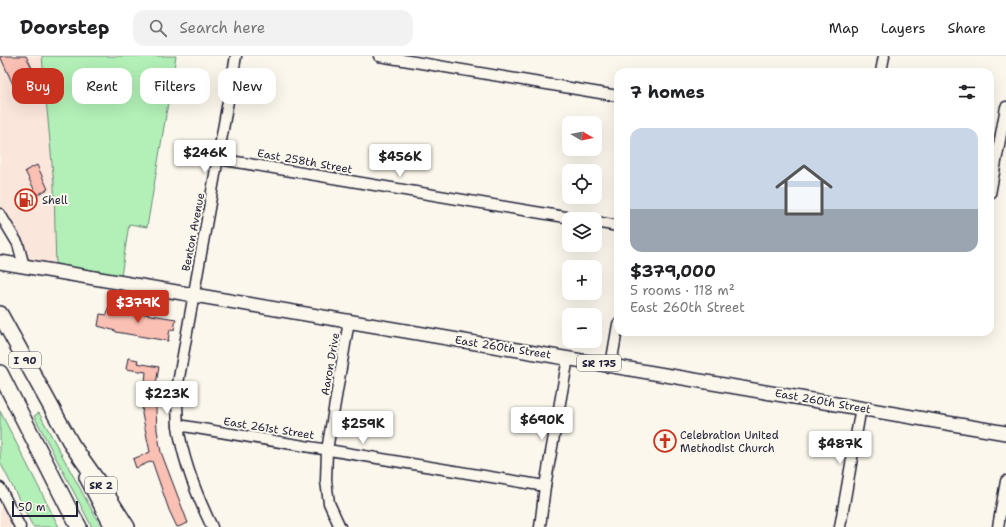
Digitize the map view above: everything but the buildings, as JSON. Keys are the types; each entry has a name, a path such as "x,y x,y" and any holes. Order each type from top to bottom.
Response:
{"highway":[{"name":"I 90","path":"0,314 72,445 95,496 113,527"},
{"name":"I 90","path":"0,373 69,509 76,527"},
{"name":"SR 2","path":"72,445 103,489 127,527"},
{"path":"69,509 79,527"}],"main road":[{"name":"East 260th Street","path":"0,262 349,322 861,407 1006,433"}],"street":[{"name":"Benton Avenue","path":"212,527 204,511 185,460 178,425 176,389 192,295 219,159 236,56"},
{"path":"379,56 614,95"},
{"path":"882,68 884,56"},
{"path":"994,172 1006,107"},
{"name":"East 258th Street","path":"219,159 562,216"},
{"path":"0,214 18,244 24,266"},
{"path":"602,223 614,225"},
{"name":"Aaron Drive","path":"340,527 329,503 326,481 327,450 349,322"},
{"path":"611,365 616,336"},
{"path":"540,527 545,486 568,358"},
{"path":"840,527 861,407"},
{"name":"East 261st Street","path":"178,425 545,486"},
{"path":"998,527 1006,481"},
{"path":"0,488 20,527"}],"shaded area":[{"path":"0,56 42,56 43,68 12,68 12,104 46,104 54,185 56,271 33,268 0,214"},
{"path":"0,488 20,527 0,527"}],"green space":[{"path":"42,56 176,56 174,68 140,68 140,104 168,104 147,227 129,224 120,283 56,271 54,185 46,104 64,104 64,68 43,68"},
{"path":"0,411 59,527 33,527 0,462"},
{"path":"39,413 101,527 92,527 34,416"}],"place":[{"name":"Shell","path":"26,200"},
{"name":"Celebration United Methodist Church","path":"665,441"}]}
